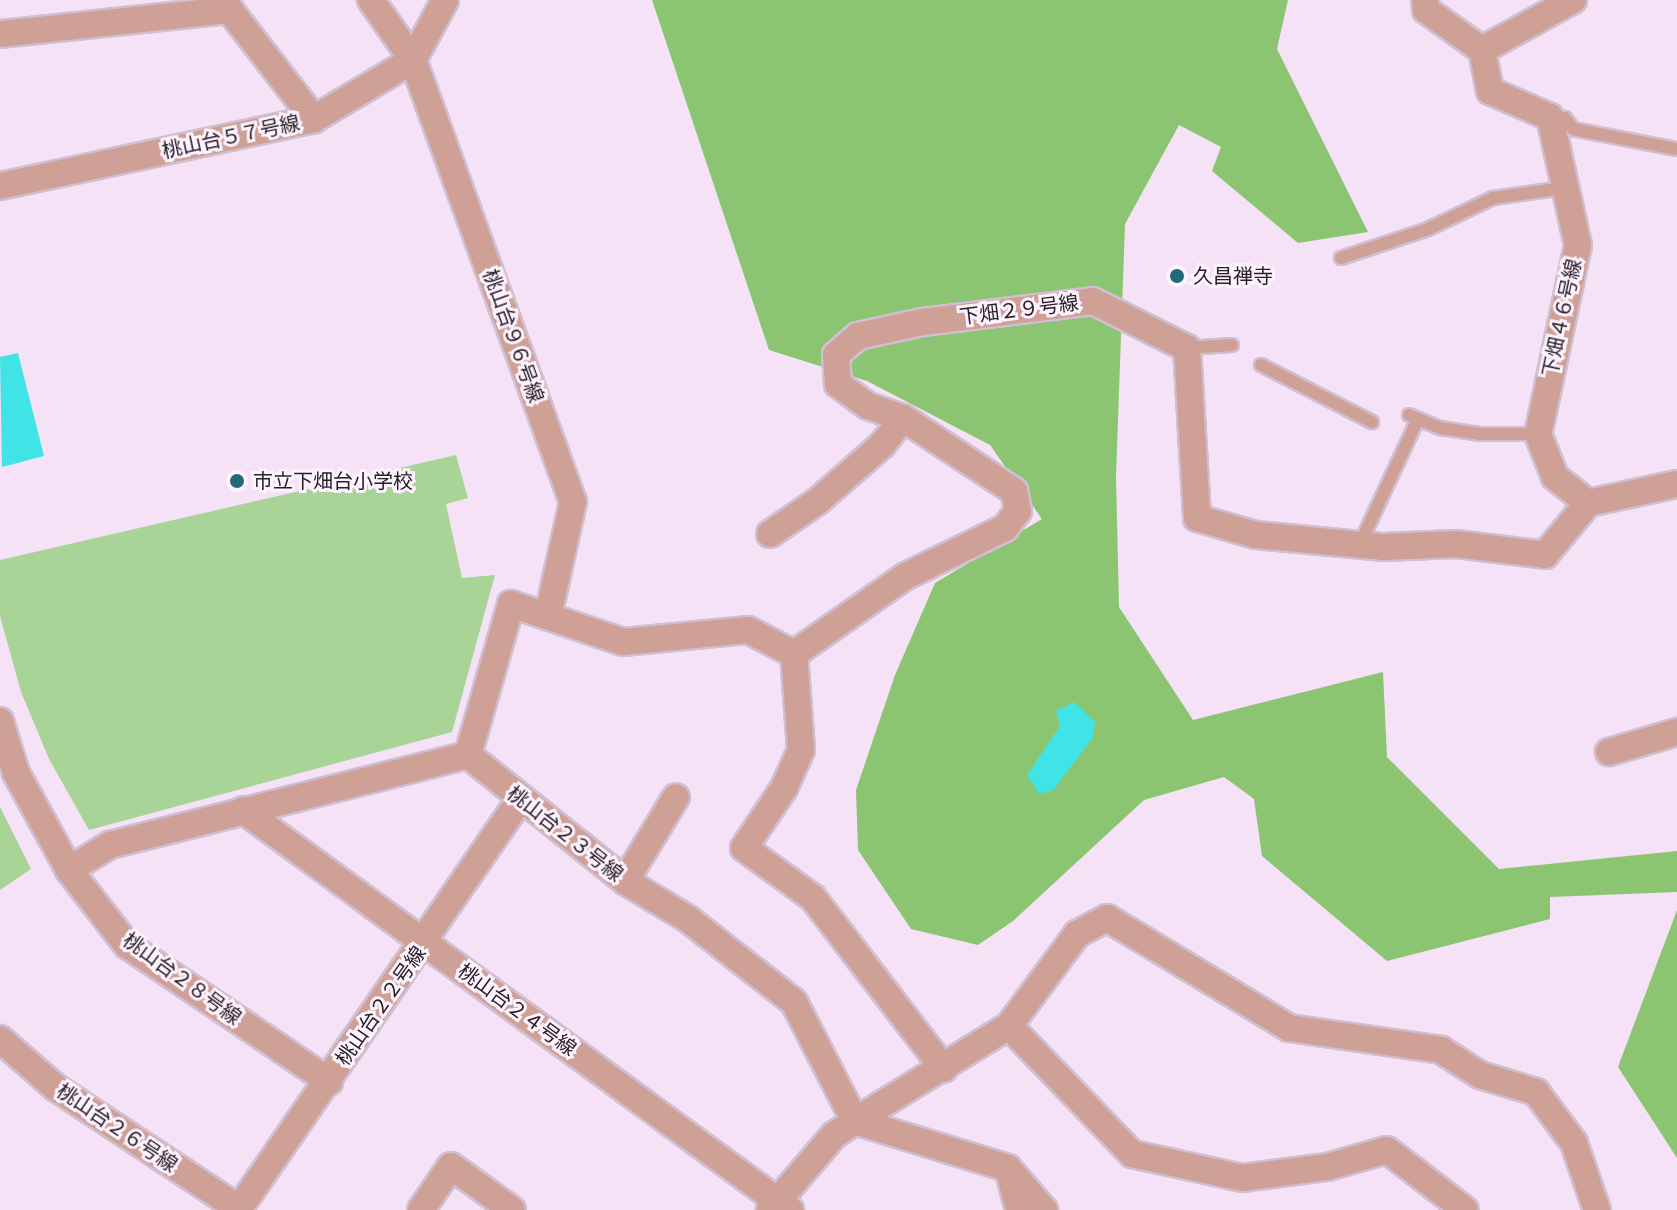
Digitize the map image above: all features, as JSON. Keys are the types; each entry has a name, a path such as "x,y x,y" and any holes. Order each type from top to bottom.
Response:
{"street":[{"name":"桃山台９６号線","path":"371,0 413,60 573,502 548,616"},
{"path":"314,119 413,60 445,0"},
{"path":"1425,0 1426,10 1482,50 1490,91 1550,117"},
{"path":"1482,50 1573,0"},
{"path":"0,34 226,5"},
{"name":"桃山台５７号線","path":"0,186 314,119 226,5"},
{"name":"下畑４６号線","path":"1538,434 1578,245 1563,188 1550,117"},
{"name":"下畑２９号線","path":"794,654 906,576 1005,528 1018,511 1014,491 903,418 868,406 838,384 836,355 858,336 1093,301 1187,348"},
{"path":"1187,348 1197,518 1256,535 1359,546 1456,544 1545,555 1588,503 1677,484"},
{"path":"770,534 818,501 882,445 903,418"},
{"path":"1538,434 1555,477 1588,503"},
{"path":"69,870 110,845 468,755 511,604 623,642 748,630 794,654 801,750 784,788 744,848 813,898 944,1069"},
{"name":"桃山台２８号線","path":"0,721 16,773 69,870 127,945 329,1081"},
{"path":"1609,752 1677,732"},
{"name":"桃山台２３号線","path":"468,755 520,800 625,881 688,919 794,1002 855,1121"},
{"path":"625,881 676,797"},
{"name":"桃山台２２号線","path":"238,1210 520,800"},
{"name":"桃山台２４号線","path":"243,810 780,1206"},
{"path":"780,1206 834,1135 1009,1026 1077,934 1107,918 1289,1028 1441,1050 1480,1075 1536,1092 1574,1143 1597,1210"},
{"path":"1009,1026 1132,1154 1242,1178 1327,1167 1387,1150 1465,1210"},
{"name":"桃山台２６号線","path":"0,1039 55,1087 238,1210"},
{"path":"855,1121 1008,1168 1044,1210"},
{"path":"421,1210 451,1166 512,1210"},
{"path":"1008,1168 1019,1210"}],"lane":[{"path":"1550,117 1565,118 1573,129 1677,149"},
{"path":"1341,258 1428,229 1493,198 1563,188"},
{"path":"1187,348 1232,345"},
{"path":"1261,365 1372,422"},
{"path":"1359,546 1414,417 1480,434 1538,434"}],"green space":[{"path":"652,0 1288,0 1277,49 1368,232 1298,243 1212,171 1221,147 1179,125 1125,224 1116,476 1119,607 1193,720 1383,672 1387,757 1499,869 1677,851 1677,892 1550,897 1550,919 1387,961 1262,856 1254,799 1224,777 1144,800 1013,921 978,945 911,929 858,850 856,790 895,675 935,583 1042,519 990,445 867,381 769,350"},
{"path":"456,455 468,498 446,504 462,578 495,575 452,732 89,830 49,759 21,692 0,616 0,560"},
{"path":"0,807 31,869 0,890"},
{"path":"1677,910 1677,1158 1618,1067"}],"water":[{"path":"18,353 44,456 2,467 0,357"},
{"path":"1074,702 1095,722 1092,739 1053,790 1039,794 1027,775 1060,726 1056,711"}],"place":[{"name":"久昌禅寺","path":"1177,276"},
{"name":"市立下畑台小学校","path":"237,481"}]}
